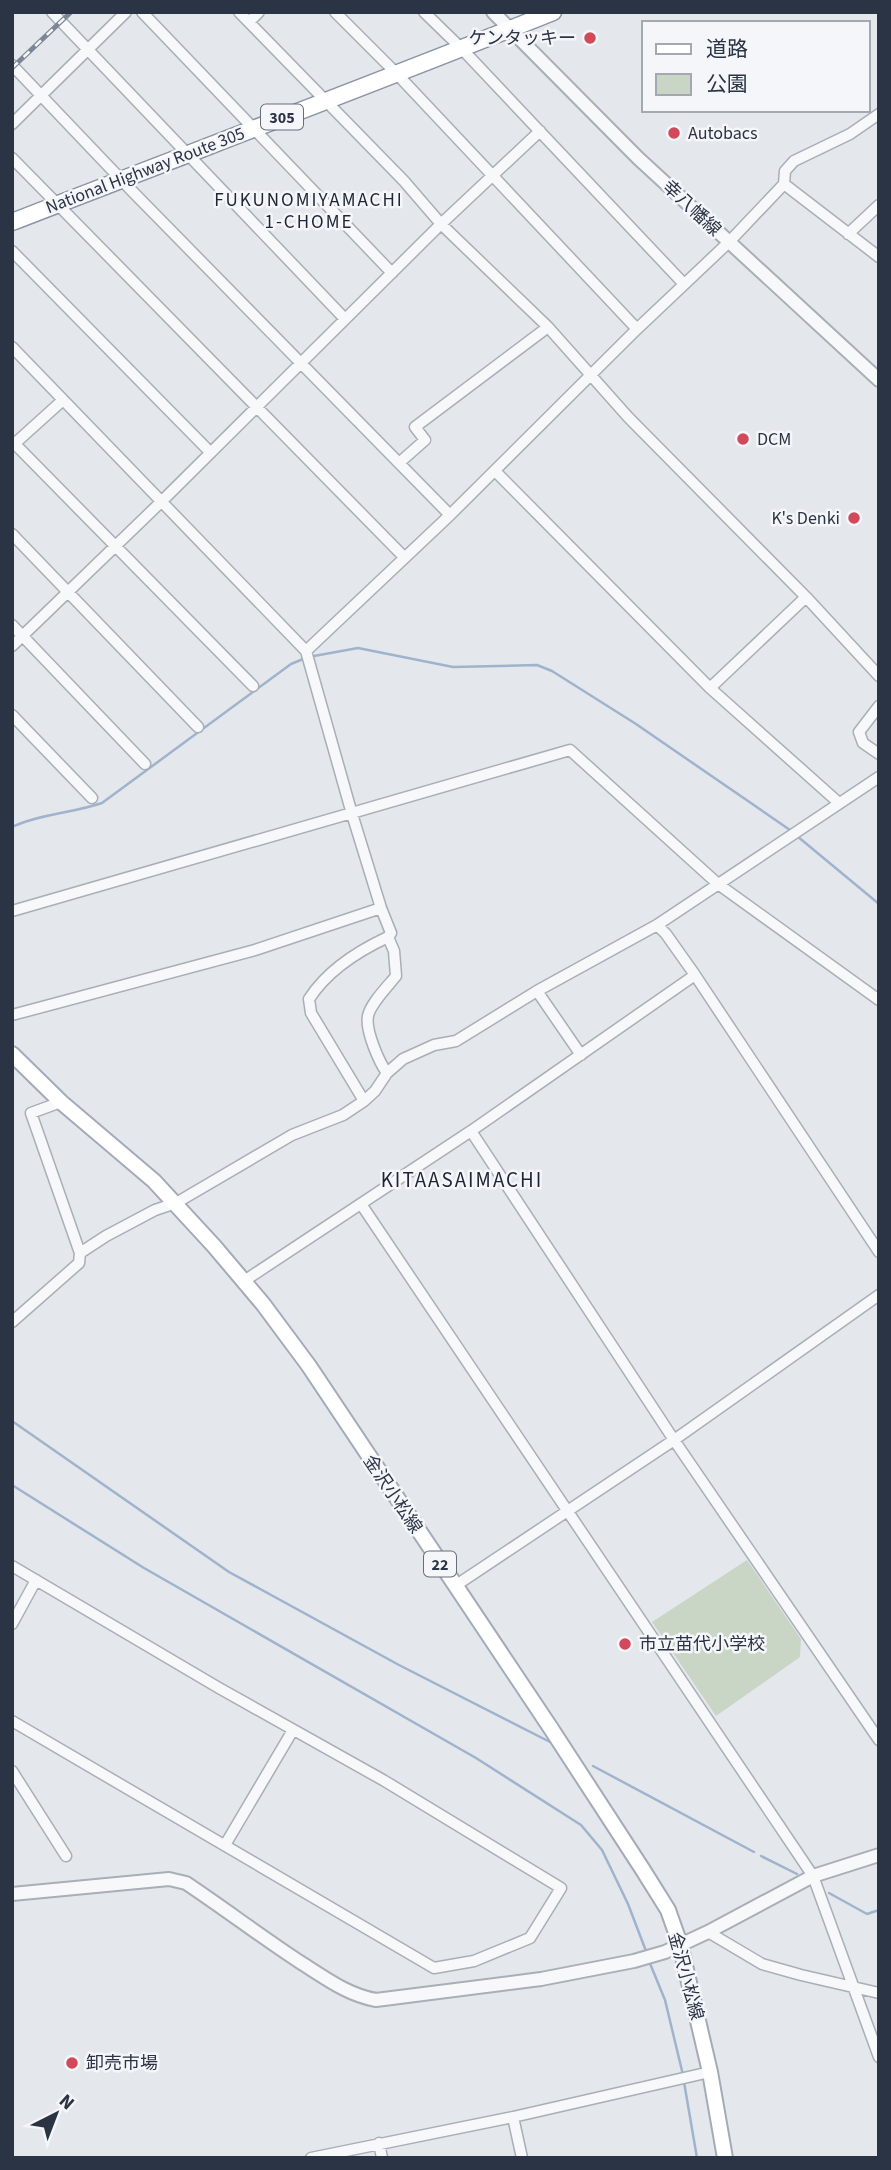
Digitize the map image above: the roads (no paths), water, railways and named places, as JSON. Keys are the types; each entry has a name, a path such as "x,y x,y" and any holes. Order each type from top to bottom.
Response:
{"highway":[{"name":"National Highway Route 305","path":"12,222 553,12"}],"main road":[{"name":"金沢小松線","path":"12,1054 61,1102 176,1203 283,1330 643,1870 668,1910 680,1944 725,2158"}],"street":[{"path":"52,12 345,319"},
{"path":"12,124 126,12"},
{"path":"142,12 393,273"},
{"path":"239,12 404,181 442,225 548,327 628,416 806,597 879,676"},
{"path":"249,22 259,12"},
{"path":"335,12 637,329"},
{"path":"424,12 684,284"},
{"name":"幸八幡線","path":"494,12 638,158 879,380"},
{"path":"12,65 450,515"},
{"path":"306,651 450,515 637,329 729,242 784,184 785,171 794,161 850,134 879,114"},
{"path":"12,646 540,131"},
{"path":"12,158 404,557"},
{"path":"784,184 879,257"},
{"path":"848,234 879,205"},
{"path":"12,251 210,452"},
{"path":"399,463 425,440 415,428 548,327"},
{"path":"12,348 306,651 352,814 391,933 334,971 318,985 309,999 311,1013 364,1101"},
{"path":"63,400 13,444 253,686"},
{"path":"495,471 710,688 839,803"},
{"path":"12,534 198,727"},
{"path":"710,688 806,597"},
{"path":"12,625 145,764"},
{"path":"879,706 859,733 863,743 879,754"},
{"path":"12,715 92,798"},
{"path":"12,911 570,750 718,884 879,1000"},
{"path":"80,1253 155,1210 176,1203 292,1135 343,1115 375,1091 387,1073 403,1059 434,1045 456,1041 657,925 879,777"},
{"path":"12,1015 256,950 381,908"},
{"path":"657,925 695,975 879,1252"},
{"path":"387,1073 381,1066 369,1031 368,1015 396,976 394,951 388,937"},
{"path":"244,1281 471,1130 695,975"},
{"path":"537,992 581,1055"},
{"path":"12,1322 79,1264 80,1253 31,1114 61,1102"},
{"path":"471,1130 674,1440 879,1740"},
{"path":"360,1204 813,1876 879,2057"},
{"path":"455,1586 674,1440 879,1295"},
{"path":"12,1566 383,1780 561,1888 530,1938 474,1961 434,1968 12,1721"},
{"path":"12,1624 36,1580"},
{"path":"225,1845 293,1730"},
{"path":"12,1771 66,1856"},
{"path":"12,1894 169,1879 186,1883 277,1948 339,1987 358,1997 376,2000 517,1982 634,1961 665,1952 708,1932 813,1876 879,1855"},
{"path":"708,1932 762,1964 879,1993"},
{"path":"311,2158 513,2117 705,2073"},
{"path":"513,2117 522,2158"},
{"path":"379,2143 382,2158"}],"waterway":[{"path":"314,656 358,648 453,667 537,665 552,671 636,724 790,830"},
{"path":"12,827 102,803 291,664 303,659"},
{"path":"797,836 879,904"},
{"path":"12,1421 229,1572 399,1665 552,1743"},
{"path":"12,1485 144,1568 476,1758 581,1825 602,1850 628,1904 646,1951"},
{"path":"593,1766 754,1852"},
{"path":"761,1856 797,1874"},
{"path":"829,1893 867,1914 879,1910"},
{"path":"649,1961 665,2000 683,2075"},
{"path":"684,2082 697,2158"}],"railway":[{"path":"12,68 71,12"}],"place":[{"name":"ケンタッキー","path":"590,38"},
{"name":"Autobacs","path":"674,133"},
{"name":"DCM","path":"743,439"},
{"name":"K's Denki","path":"854,518"},
{"name":"市立苗代小学校","path":"625,1644"},
{"name":"卸売市場","path":"72,2063"}],"district":[{"name":"FUKUNOMIYAMACHI 1-CHOME","path":"309,210"},
{"name":"KITAASAIMACHI","path":"462,1180"}]}
